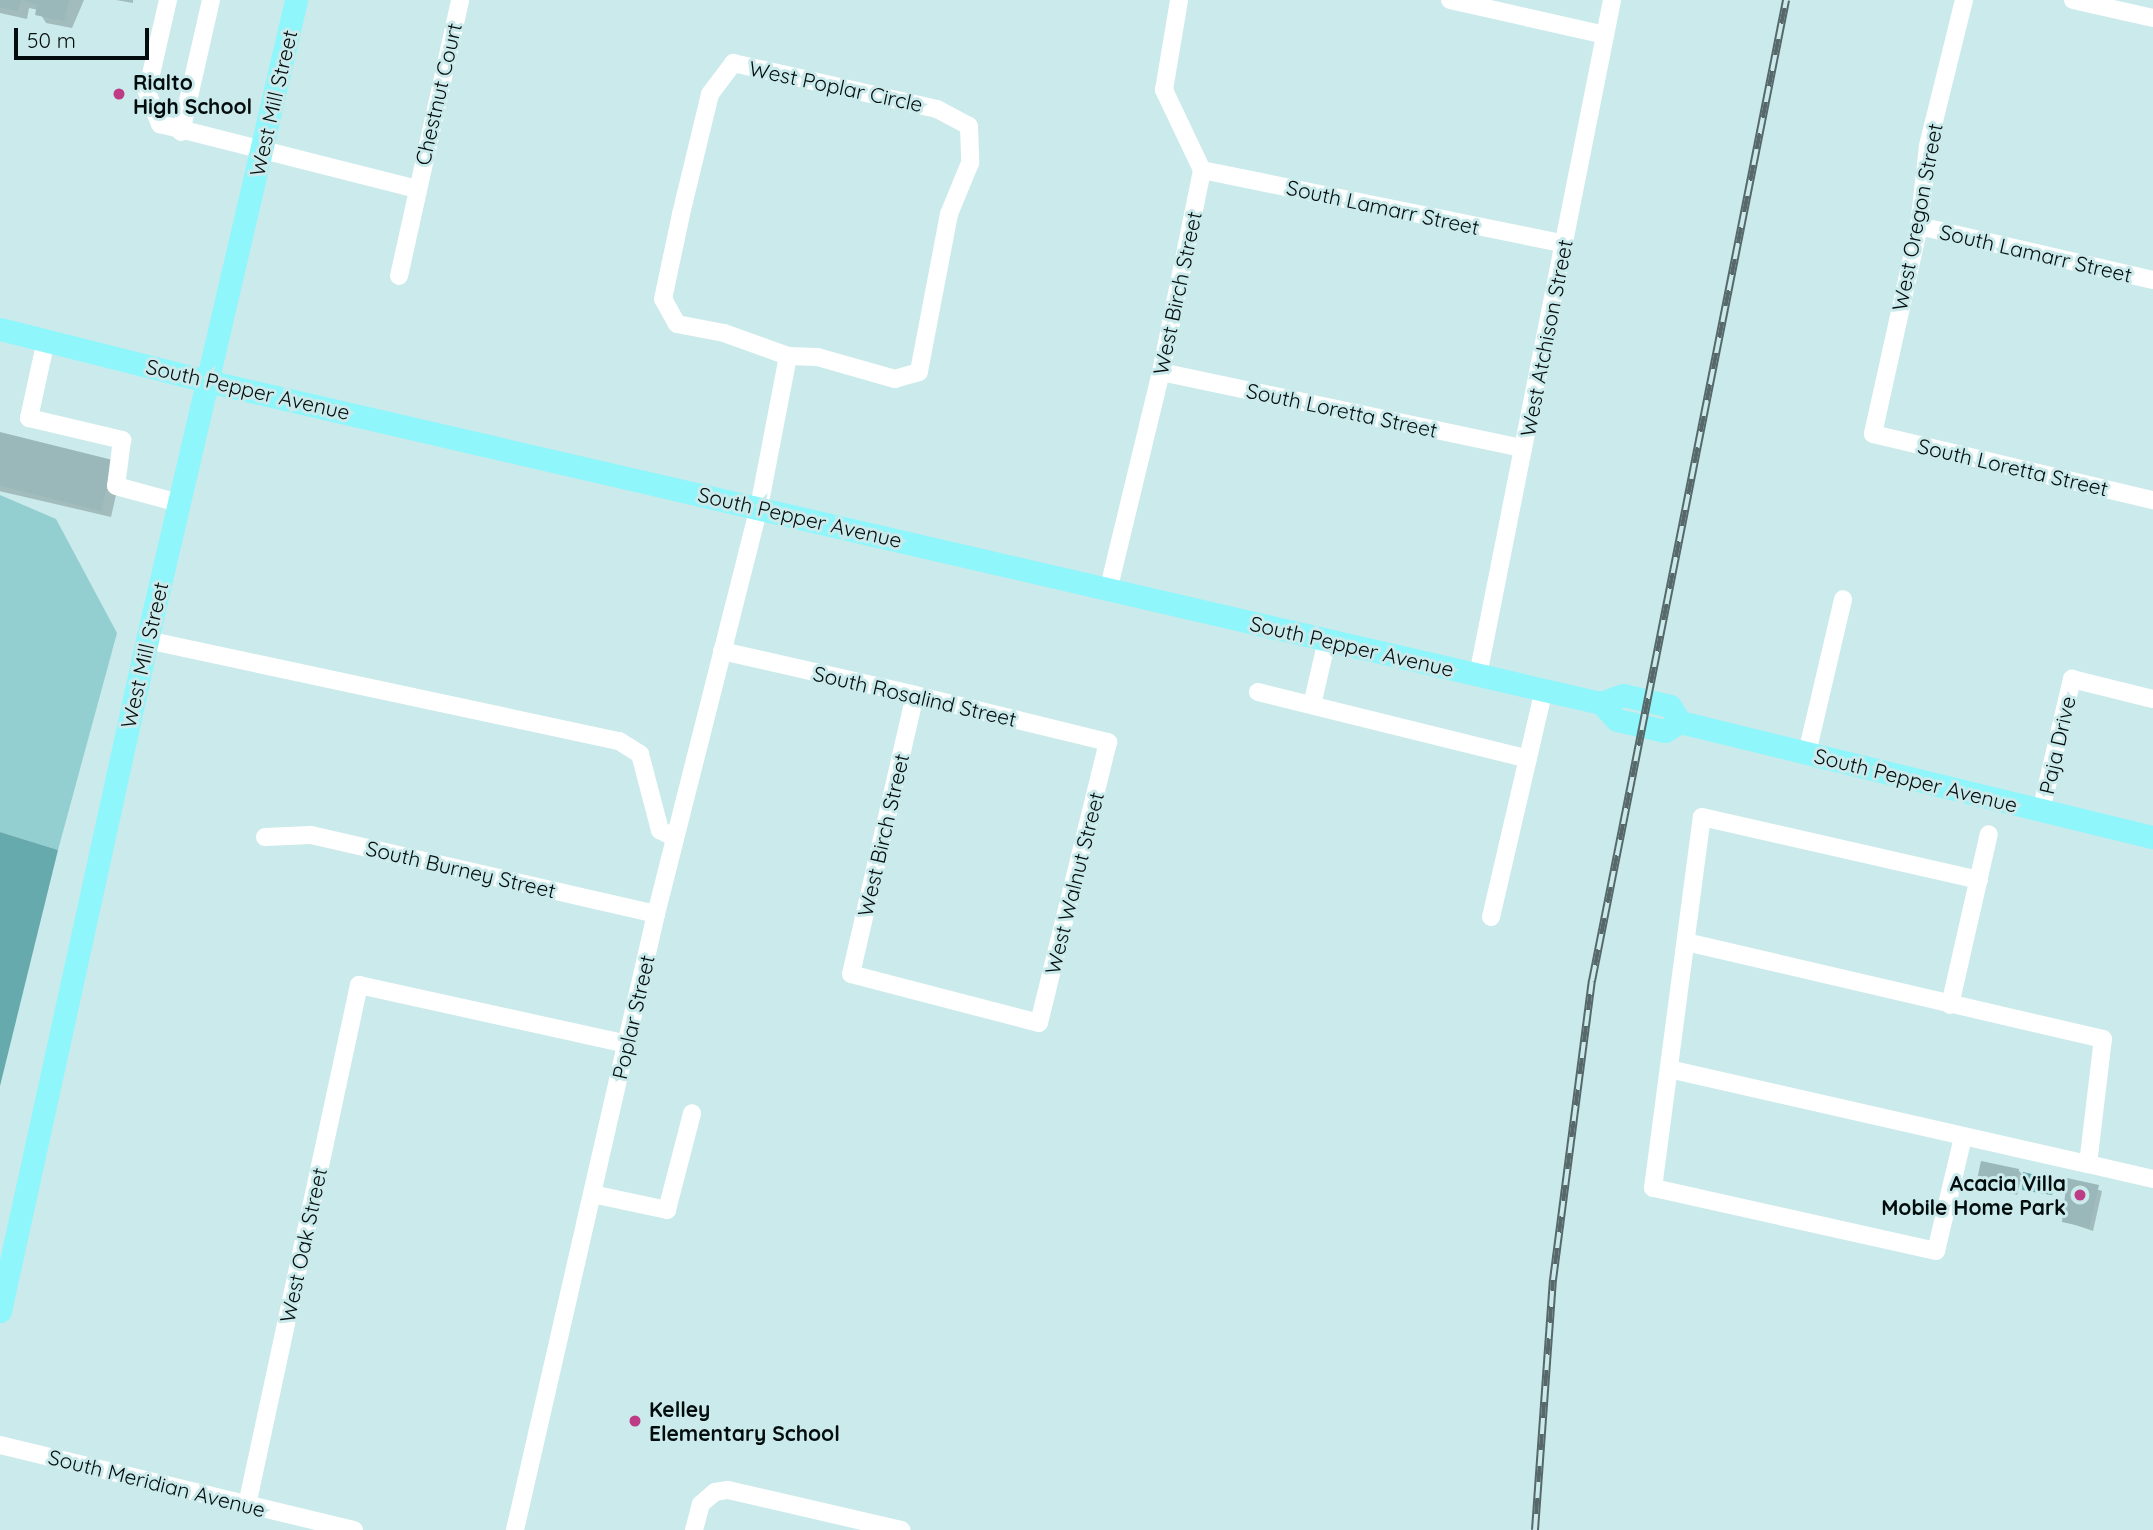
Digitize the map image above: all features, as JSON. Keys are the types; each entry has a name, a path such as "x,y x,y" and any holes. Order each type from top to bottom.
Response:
{"main road":[{"name":"West Mill Street","path":"0,1311 147,640 296,0"},
{"name":"South Pepper Avenue","path":"0,329 207,381 1601,703 1617,720 1665,731 1680,722 2153,837"}],"street":[{"path":"168,0 147,92 160,124 181,132 211,0"},
{"name":"Chestnut Court","path":"399,276 416,189 460,0"},
{"path":"1179,0 1164,90 1202,170"},
{"path":"1450,0 1605,35"},
{"name":"West Atchison Street","path":"1478,675 1612,0"},
{"name":"West Oregon Street","path":"1873,434 1919,226 1928,146 1964,0"},
{"path":"2073,0 2153,18"},
{"name":"West Poplar Circle","path":"733,64 937,108 969,126 970,163 949,214 919,372 895,379 817,357 788,356 724,333 677,324 663,299 710,94 733,64"},
{"name":"Chestnut Court","path":"181,132 416,189"},
{"name":"South Lamarr Street","path":"1202,170 1565,244"},
{"name":"West Birch Street","path":"1108,591 1161,372 1202,170"},
{"name":"South Lamarr Street","path":"1919,226 2153,280"},
{"path":"47,340 29,418 122,440 116,486 179,503"},
{"name":"Poplar Street","path":"515,1530 656,914 759,507 788,356"},
{"name":"South Loretta Street","path":"1161,372 1523,448"},
{"name":"South Loretta Street","path":"1873,434 2153,500"},
{"path":"1807,753 1843,599"},
{"path":"147,640 618,741 640,754 660,830 675,838"},
{"path":"1312,705 1327,640"},
{"name":"South Rosalind Street","path":"722,651 1108,742"},
{"name":"Paja Drive","path":"2041,811 2072,678 2153,699"},
{"path":"1491,917 1544,690"},
{"path":"1258,692 1528,758"},
{"name":"West Birch Street","path":"915,695 851,974 1039,1023"},
{"name":"West Walnut Street","path":"1039,1023 1108,742"},
{"path":"1963,1138 1936,1251 1653,1188 1702,817 1979,880"},
{"path":"1950,1005 1989,834"},
{"name":"South Burney Street","path":"265,837 311,835 656,914"},
{"path":"1686,942 2103,1039 2088,1164"},
{"name":"West Oak Street","path":"247,1505 359,985 627,1044"},
{"path":"1669,1069 2153,1180"},
{"path":"592,1194 667,1210 692,1113"},
{"name":"South Meridian Avenue","path":"0,1445 354,1530"},
{"path":"694,1530 701,1504 715,1492 728,1490 901,1530"}],"shaded area":[{"path":"0,495 56,519 117,633 58,850 0,832"},
{"path":"0,832 58,850 0,1086"},
{"path":"2023,1172 2055,1179 2052,1195 2022,1190"}],"building":[{"path":"0,0 21,0 18,11 0,7"},
{"path":"23,0 69,0 64,21 35,15 37,5"},
{"path":"0,432 114,460 101,511 0,486"},
{"path":"1981,1161 2019,1169 2014,1193 1976,1184"},
{"name":"Acacia Villa Mobile Home Park","path":"2067,1178 2099,1185 2089,1228 2062,1222"}],"railway":[{"path":"1535,1530 1553,1280 1592,981 1786,0"}],"place":[{"name":"Rialto High School","path":"119,94"},
{"name":"Acacia Villa Mobile Home Park","path":"2080,1195"},
{"name":"Kelley Elementary School","path":"635,1421"}]}
